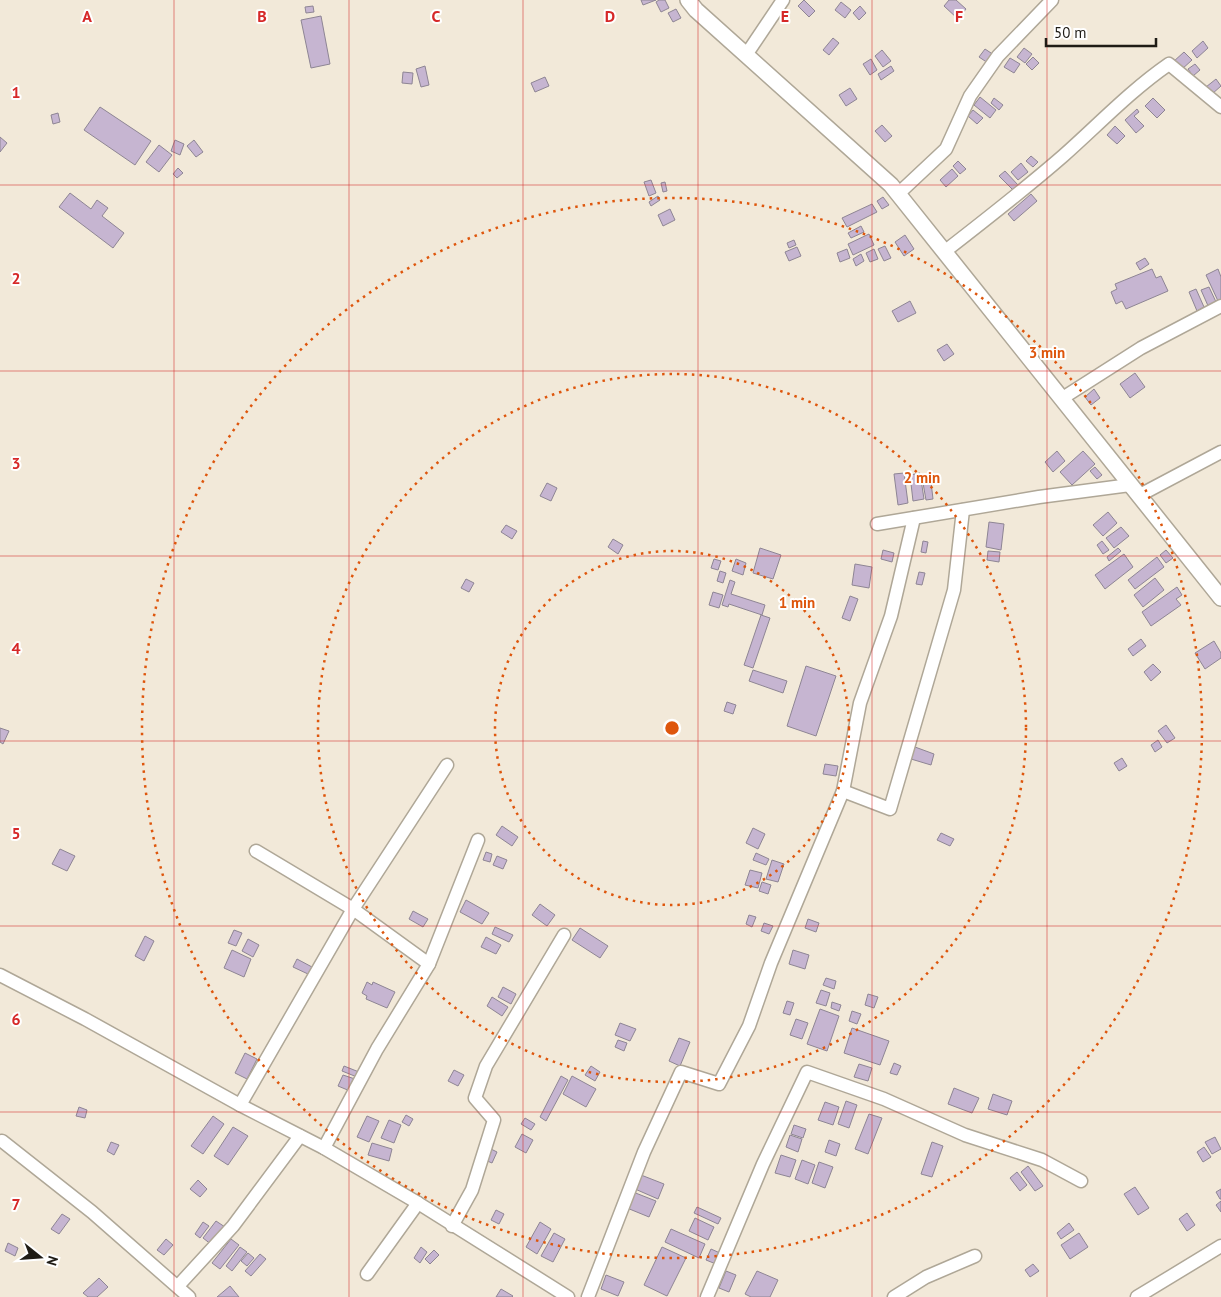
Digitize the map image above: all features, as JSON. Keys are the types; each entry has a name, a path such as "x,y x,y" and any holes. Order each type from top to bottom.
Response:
{"street":[{"path":"688,0 891,185 1221,598"},
{"path":"746,54 783,0"},
{"path":"898,194 946,150 970,96 998,56 1052,0"},
{"path":"944,252 1014,197 1063,156 1123,100 1170,64 1221,107"},
{"path":"1061,399 1141,348 1221,306"},
{"path":"877,524 1039,496 1134,491 1221,452"},
{"path":"843,791 890,809 954,590 963,510"},
{"path":"588,1297 644,1152 680,1072 719,1084 749,1026 771,962 843,791 860,703 891,616 914,518"},
{"path":"240,1105 353,909 447,765"},
{"path":"324,1148 377,1049 429,964 478,840"},
{"path":"256,852 353,909 429,964"},
{"path":"452,1226 472,1190 494,1120 475,1098 486,1066 564,935"},
{"path":"0,975 85,1019 240,1105 324,1148 418,1203 568,1297"},
{"path":"707,1297 763,1164 807,1072 884,1099 965,1135 1042,1160 1081,1181"},
{"path":"178,1286 233,1226 300,1136"},
{"path":"2,1141 92,1212 189,1297"},
{"path":"367,1274 418,1203"},
{"path":"1137,1297 1221,1246"},
{"path":"894,1297 926,1277 975,1256"}],"building":[{"path":"641,0 656,0 643,5"},
{"path":"665,0 669,8 661,12 656,2"},
{"path":"804,0 815,11 809,17 798,6"},
{"path":"949,0 956,0 966,9 958,19 944,6"},
{"path":"841,2 851,10 845,18 835,10"},
{"path":"313,6 314,12 306,13 305,7"},
{"path":"860,6 866,13 859,20 853,13"},
{"path":"676,9 681,18 673,22 668,13"},
{"path":"321,16 330,64 311,68 301,20"},
{"path":"833,38 839,43 829,55 823,50"},
{"path":"1203,41 1208,48 1197,58 1192,51"},
{"path":"1024,48 1032,54 1025,63 1017,57"},
{"path":"985,49 994,55 988,63 979,57"},
{"path":"882,50 891,61 883,67 875,56"},
{"path":"1184,52 1192,60 1181,70 1173,62"},
{"path":"1033,57 1039,63 1032,70 1026,64"},
{"path":"1010,58 1020,64 1014,73 1004,67"},
{"path":"871,59 877,70 870,75 863,64"},
{"path":"1195,64 1200,70 1193,76 1188,69"},
{"path":"425,66 429,85 421,87 416,69"},
{"path":"891,66 894,71 881,80 878,74"},
{"path":"403,72 413,73 412,84 402,83"},
{"path":"545,77 549,86 535,92 531,83"},
{"path":"1216,79 1221,86 1212,94 1206,87"},
{"path":"850,88 857,99 846,106 839,95"},
{"path":"980,97 996,110 990,118 974,105"},
{"path":"994,98 1003,105 999,110 991,103"},
{"path":"1153,98 1165,110 1157,118 1145,106"},
{"path":"100,107 151,141 135,165 84,130"},
{"path":"1137,109 1139,112 1134,116 1144,126 1136,133 1125,120"},
{"path":"973,110 983,118 977,124 968,116"},
{"path":"58,113 60,122 53,124 51,115"},
{"path":"882,125 892,136 885,142 875,131"},
{"path":"1115,126 1125,136 1117,144 1107,135"},
{"path":"0,137 7,143 0,152"},
{"path":"175,140 184,144 180,155 171,151"},
{"path":"194,140 203,152 196,157 187,146"},
{"path":"159,145 172,155 159,172 146,162"},
{"path":"1031,156 1038,162 1033,167 1026,161"},
{"path":"958,161 966,169 960,174 953,166"},
{"path":"1021,163 1028,172 1018,180 1011,172"},
{"path":"178,168 183,173 177,178 173,174"},
{"path":"952,169 958,176 946,187 940,180"},
{"path":"1005,171 1018,185 1013,190 999,176"},
{"path":"651,180 656,193 649,196 644,182"},
{"path":"665,182 667,191 663,192 661,183"},
{"path":"70,193 91,209 97,200 108,208 102,216 124,233 113,248 59,207"},
{"path":"1031,194 1037,201 1014,221 1008,214"},
{"path":"658,196 660,200 651,206 649,202"},
{"path":"883,197 889,205 882,209 877,201"},
{"path":"872,204 877,212 847,227 842,218"},
{"path":"670,209 675,220 663,226 658,215"},
{"path":"861,226 864,232 851,238 848,233"},
{"path":"869,234 874,245 853,255 848,244"},
{"path":"905,235 914,249 904,256 895,242"},
{"path":"794,240 796,245 789,248 787,243"},
{"path":"885,246 891,258 884,261 878,249"},
{"path":"797,247 801,256 789,261 785,252"},
{"path":"847,249 850,258 840,262 837,253"},
{"path":"874,249 878,259 870,262 866,253"},
{"path":"861,254 864,261 856,266 853,259"},
{"path":"1145,258 1149,264 1140,270 1136,263"},
{"path":"1152,269 1156,278 1161,276 1168,291 1126,309 1122,301 1116,304 1111,292 1117,289 1115,284"},
{"path":"1218,269 1221,277 1221,300 1218,301 1206,275"},
{"path":"1209,287 1217,304 1209,308 1201,290"},
{"path":"1196,289 1204,307 1197,311 1189,292"},
{"path":"910,301 916,313 898,322 892,311"},
{"path":"947,344 954,354 944,361 937,350"},
{"path":"1135,373 1145,387 1130,398 1120,384"},
{"path":"1094,389 1100,398 1091,405 1085,397"},
{"path":"1057,451 1065,461 1053,472 1045,462"},
{"path":"1083,451 1095,464 1072,485 1060,472"},
{"path":"1095,467 1102,475 1097,479 1090,471"},
{"path":"904,473 908,503 898,505 894,474"},
{"path":"920,473 924,499 913,501 910,475"},
{"path":"931,482 933,499 926,500 923,483"},
{"path":"547,483 557,488 551,501 540,496"},
{"path":"1108,512 1117,523 1103,536 1093,525"},
{"path":"989,522 1004,524 1001,550 986,547"},
{"path":"506,525 517,531 512,539 501,532"},
{"path":"1121,527 1129,536 1114,548 1106,538"},
{"path":"613,539 623,545 618,554 608,547"},
{"path":"923,541 928,542 926,553 921,552"},
{"path":"1102,541 1109,550 1103,554 1097,545"},
{"path":"760,548 781,555 773,579 753,573"},
{"path":"1118,548 1121,551 1109,561 1107,557"},
{"path":"883,550 894,553 892,562 881,559"},
{"path":"1166,550 1173,558 1166,563 1160,555"},
{"path":"988,551 1000,552 999,562 987,560"},
{"path":"1124,554 1133,567 1105,589 1095,575"},
{"path":"1157,557 1164,567 1135,589 1128,580"},
{"path":"714,559 721,561 718,570 711,568"},
{"path":"736,559 746,563 743,575 732,571"},
{"path":"855,564 872,567 869,588 852,585"},
{"path":"720,571 726,573 723,583 717,581"},
{"path":"919,572 925,573 922,585 916,584"},
{"path":"1155,578 1164,590 1143,607 1134,595"},
{"path":"466,579 474,583 469,592 461,588"},
{"path":"730,580 735,582 731,594 765,605 762,615 729,604 728,607 722,605"},
{"path":"1177,587 1182,595 1176,599 1181,605 1151,626 1142,612"},
{"path":"713,592 723,595 719,608 709,605"},
{"path":"850,596 858,599 850,621 842,618"},
{"path":"761,615 770,618 753,668 744,665"},
{"path":"1141,639 1146,646 1133,656 1128,649"},
{"path":"1214,641 1221,653 1221,658 1205,669 1195,653"},
{"path":"1153,664 1161,672 1151,681 1144,672"},
{"path":"806,666 836,676 816,736 787,726"},
{"path":"753,670 787,681 783,693 749,681"},
{"path":"727,702 736,705 733,714 724,711"},
{"path":"1166,725 1175,738 1167,743 1158,731"},
{"path":"0,728 9,731 3,744 0,742"},
{"path":"1158,740 1162,747 1155,752 1151,745"},
{"path":"915,747 934,754 931,765 911,759"},
{"path":"1122,758 1127,766 1119,771 1114,763"},
{"path":"825,764 838,766 836,776 823,774"},
{"path":"502,826 518,837 512,846 496,835"},
{"path":"753,828 765,834 758,849 746,843"},
{"path":"941,833 954,839 950,846 937,840"},
{"path":"60,849 75,856 67,871 52,864"},
{"path":"486,852 492,854 490,862 483,860"},
{"path":"756,853 769,859 766,865 753,860"},
{"path":"497,856 507,860 503,869 493,865"},
{"path":"772,860 784,864 778,882 766,879"},
{"path":"750,870 762,873 758,888 745,885"},
{"path":"762,882 771,885 768,894 759,891"},
{"path":"466,900 489,913 482,924 460,912"},
{"path":"540,904 555,915 547,926 532,915"},
{"path":"413,911 428,919 423,927 409,919"},
{"path":"749,915 756,917 752,927 746,924"},
{"path":"808,919 819,923 816,932 805,928"},
{"path":"764,923 773,926 769,934 761,931"},
{"path":"495,927 513,935 509,942 492,934"},
{"path":"580,928 608,946 600,958 572,940"},
{"path":"234,930 242,933 236,946 228,943"},
{"path":"145,936 154,941 144,961 135,956"},
{"path":"486,937 501,945 496,954 481,947"},
{"path":"248,939 259,945 253,957 242,951"},
{"path":"232,950 251,959 244,977 224,968"},
{"path":"793,950 809,955 805,969 789,964"},
{"path":"297,959 312,967 308,974 293,967"},
{"path":"826,978 836,981 834,989 823,985"},
{"path":"367,982 372,985 373,982 395,992 387,1008 366,999 367,996 362,993"},
{"path":"503,987 516,994 511,1004 498,997"},
{"path":"821,990 830,993 826,1006 816,1003"},
{"path":"868,994 878,997 874,1008 865,1005"},
{"path":"492,997 508,1007 502,1016 487,1006"},
{"path":"787,1001 794,1003 790,1015 783,1013"},
{"path":"832,1002 841,1005 839,1011 831,1008"},
{"path":"820,1009 839,1016 827,1051 807,1044"},
{"path":"852,1011 861,1014 857,1024 849,1021"},
{"path":"796,1019 808,1023 802,1039 790,1035"},
{"path":"620,1023 636,1029 630,1041 615,1035"},
{"path":"852,1028 889,1041 880,1065 844,1053"},
{"path":"679,1038 690,1042 680,1066 669,1061"},
{"path":"618,1040 627,1043 624,1051 615,1047"},
{"path":"245,1053 257,1059 247,1079 235,1073"},
{"path":"894,1063 901,1066 897,1075 890,1073"},
{"path":"859,1064 872,1068 868,1081 854,1077"},
{"path":"344,1066 359,1072 357,1077 342,1071"},
{"path":"591,1066 600,1072 595,1081 585,1075"},
{"path":"454,1070 464,1075 458,1086 448,1081"},
{"path":"343,1075 355,1079 350,1091 338,1086"},
{"path":"561,1076 568,1080 546,1121 540,1117"},
{"path":"572,1076 596,1089 586,1107 563,1094"},
{"path":"954,1088 979,1098 972,1113 948,1104"},
{"path":"993,1094 1012,1101 1007,1115 988,1109"},
{"path":"846,1101 857,1105 849,1128 838,1124"},
{"path":"825,1102 839,1107 833,1125 818,1120"},
{"path":"79,1107 87,1110 85,1118 76,1116"},
{"path":"869,1114 882,1118 868,1154 855,1149"},
{"path":"406,1115 413,1119 409,1126 402,1122"},
{"path":"213,1116 224,1124 203,1154 191,1146"},
{"path":"367,1116 379,1121 369,1142 357,1137"},
{"path":"525,1118 535,1124 531,1130 521,1124"},
{"path":"389,1120 401,1125 394,1143 381,1138"},
{"path":"794,1125 806,1129 803,1138 791,1134"},
{"path":"233,1127 248,1136 228,1165 214,1156"},
{"path":"522,1134 533,1140 526,1153 515,1147"},
{"path":"790,1135 802,1139 798,1152 786,1147"},
{"path":"1215,1137 1221,1149 1212,1154 1205,1142"},
{"path":"829,1140 840,1144 836,1156 825,1152"},
{"path":"111,1142 119,1145 114,1155 107,1151"},
{"path":"932,1142 943,1146 932,1177 921,1174"},
{"path":"372,1143 392,1149 389,1161 368,1155"},
{"path":"1204,1147 1211,1157 1203,1162 1197,1152"},
{"path":"491,1149 497,1152 492,1163 485,1160"},
{"path":"781,1155 796,1160 790,1177 775,1173"},
{"path":"802,1160 815,1165 808,1184 795,1179"},
{"path":"819,1162 833,1167 825,1188 812,1183"},
{"path":"1028,1166 1043,1186 1035,1191 1021,1172"},
{"path":"1017,1172 1027,1185 1020,1191 1010,1178"},
{"path":"641,1175 664,1184 658,1199 635,1189"},
{"path":"198,1180 207,1189 200,1197 190,1189"},
{"path":"1135,1187 1149,1208 1138,1215 1124,1194"},
{"path":"1221,1189 1221,1199 1220,1199 1216,1192"},
{"path":"633,1192 656,1201 649,1217 627,1208"},
{"path":"1221,1201 1221,1212 1216,1205"},
{"path":"697,1207 721,1218 718,1224 694,1213"},
{"path":"496,1210 504,1214 499,1224 491,1220"},
{"path":"1187,1213 1195,1225 1187,1231 1179,1219"},
{"path":"62,1214 70,1219 59,1234 51,1229"},
{"path":"695,1218 714,1227 708,1240 689,1231"},
{"path":"216,1221 225,1227 212,1245 203,1238"},
{"path":"203,1222 209,1226 200,1238 195,1234"},
{"path":"540,1222 551,1229 537,1254 526,1247"},
{"path":"1069,1223 1074,1230 1061,1239 1057,1233"},
{"path":"671,1229 705,1244 699,1258 665,1242"},
{"path":"554,1233 565,1239 553,1262 541,1256"},
{"path":"1079,1233 1088,1247 1070,1259 1061,1245"},
{"path":"166,1239 173,1245 164,1255 157,1250"},
{"path":"231,1239 239,1245 220,1269 212,1263"},
{"path":"8,1243 18,1248 15,1256 5,1251"},
{"path":"240,1247 247,1252 232,1271 226,1266"},
{"path":"421,1247 427,1252 420,1263 414,1258"},
{"path":"662,1247 686,1258 667,1296 644,1285"},
{"path":"711,1249 720,1253 716,1264 706,1260"},
{"path":"434,1250 439,1255 430,1264 425,1259"},
{"path":"248,1253 254,1258 247,1266 241,1261"},
{"path":"260,1254 266,1259 251,1276 245,1271"},
{"path":"1033,1264 1039,1271 1030,1277 1025,1270"},
{"path":"726,1271 736,1275 729,1292 719,1288"},
{"path":"757,1271 778,1280 770,1297 751,1297 745,1294"},
{"path":"606,1275 624,1282 618,1296 601,1289"},
{"path":"99,1278 108,1287 97,1297 88,1297 83,1293"},
{"path":"230,1286 239,1297 217,1297"},
{"path":"501,1289 513,1296 496,1297"}]}
